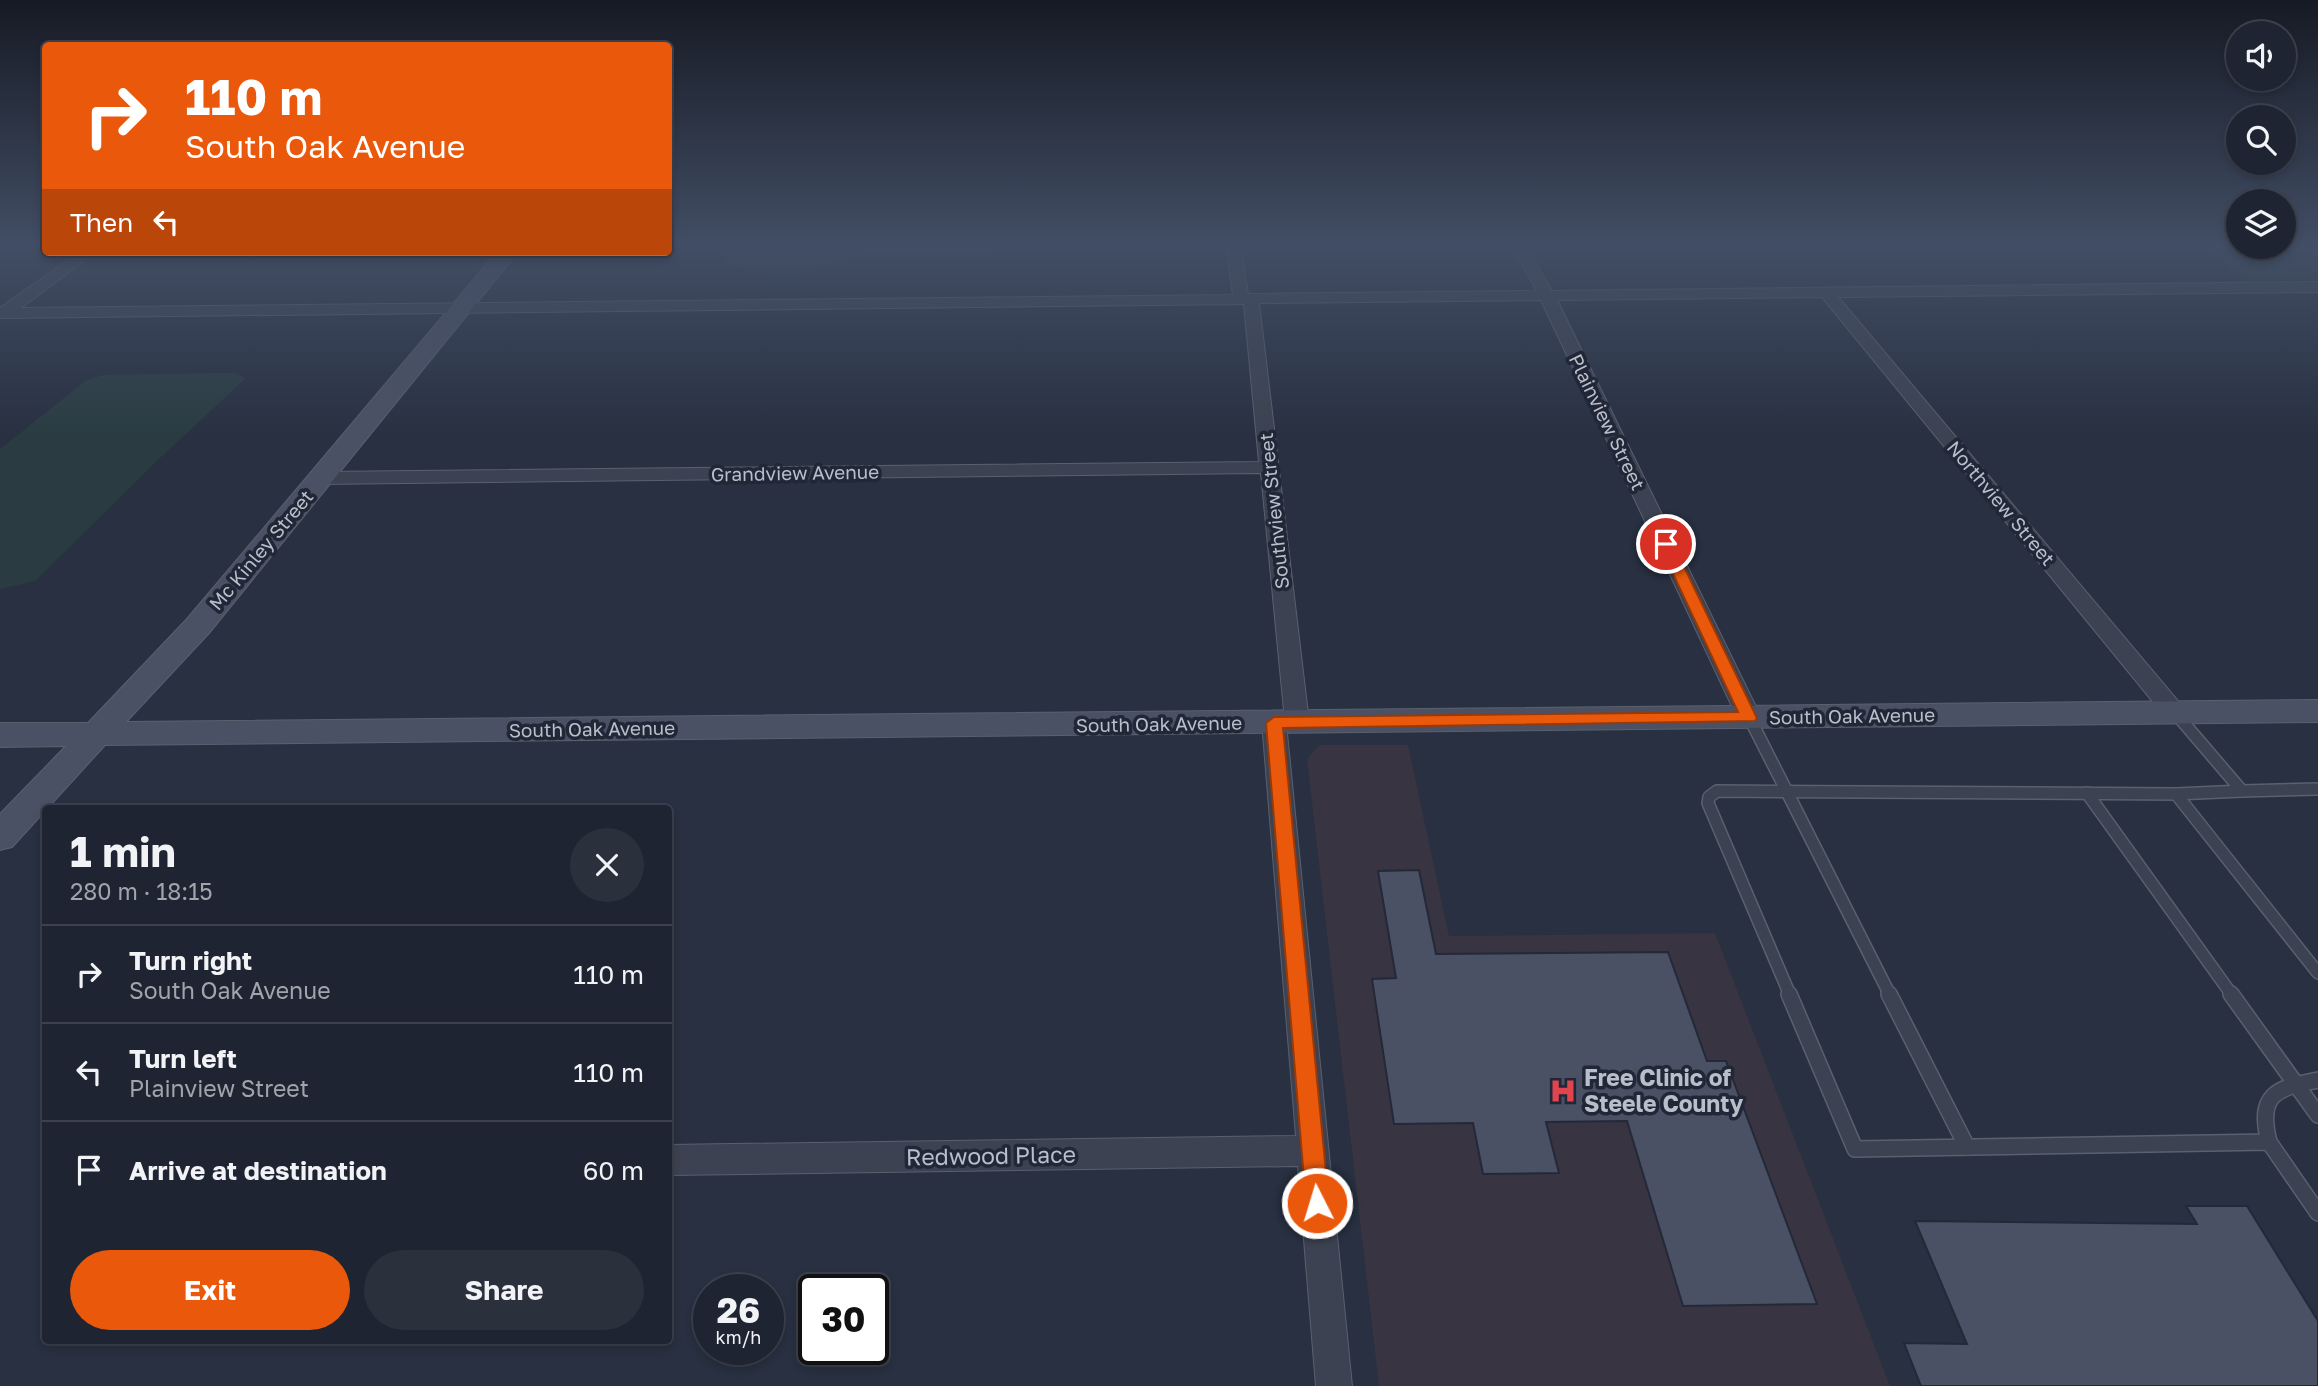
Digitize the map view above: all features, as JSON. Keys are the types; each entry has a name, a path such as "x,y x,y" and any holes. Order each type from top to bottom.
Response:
{"main road":[{"name":"Mc Kinley Street","path":"0,837 198,626 461,309"},
{"name":"South Oak Avenue","path":"0,735 2318,711"}],"street":[{"path":"1,314 576,308"},
{"name":"Southview Street","path":"1247,308 1269,467 1313,1151 1334,1386"},
{"name":"Plainview Street","path":"1553,308 1749,718"},
{"name":"Northview Street","path":"1839,308 2175,713"},
{"name":"Grandview Avenue","path":"321,478 1269,467"},
{"name":"Redwood Place","path":"672,1160 1313,1151"}],"lane":[{"path":"2175,713 2242,791"},
{"path":"1749,718 1967,1147"},
{"path":"2269,1142 1854,1149 1708,803 1709,797 1717,791 2176,794 2318,789"},
{"path":"2087,793 2318,1115"},
{"path":"2176,794 2318,973"},
{"path":"2318,1080 2296,1083 2277,1091 2265,1104 2263,1121 2269,1142 2318,1213"}],"shaded area":[{"path":"234,373 246,378 35,581 0,589 0,449 87,380 104,375"},
{"path":"1319,745 1408,745 1449,936 1715,933 1890,1386 1379,1386 1307,759"}],"building":[{"name":"Free Clinic of Steele County","path":"1419,870 1436,954 1668,952 1707,1061 1726,1061 1817,1304 1683,1306 1627,1121 1546,1122 1559,1173 1483,1174 1473,1123 1394,1124 1372,979 1396,978 1378,871"},
{"path":"2186,1206 2247,1206 2318,1321 2318,1386 1921,1386 1904,1343 1967,1344 1915,1221 2197,1224"}],"place":[{"name":"Free Clinic of Steele County","path":"1563,1091"}],"route":[{"path":"1317,1203 1274,723 1749,718 1666,544"}]}
